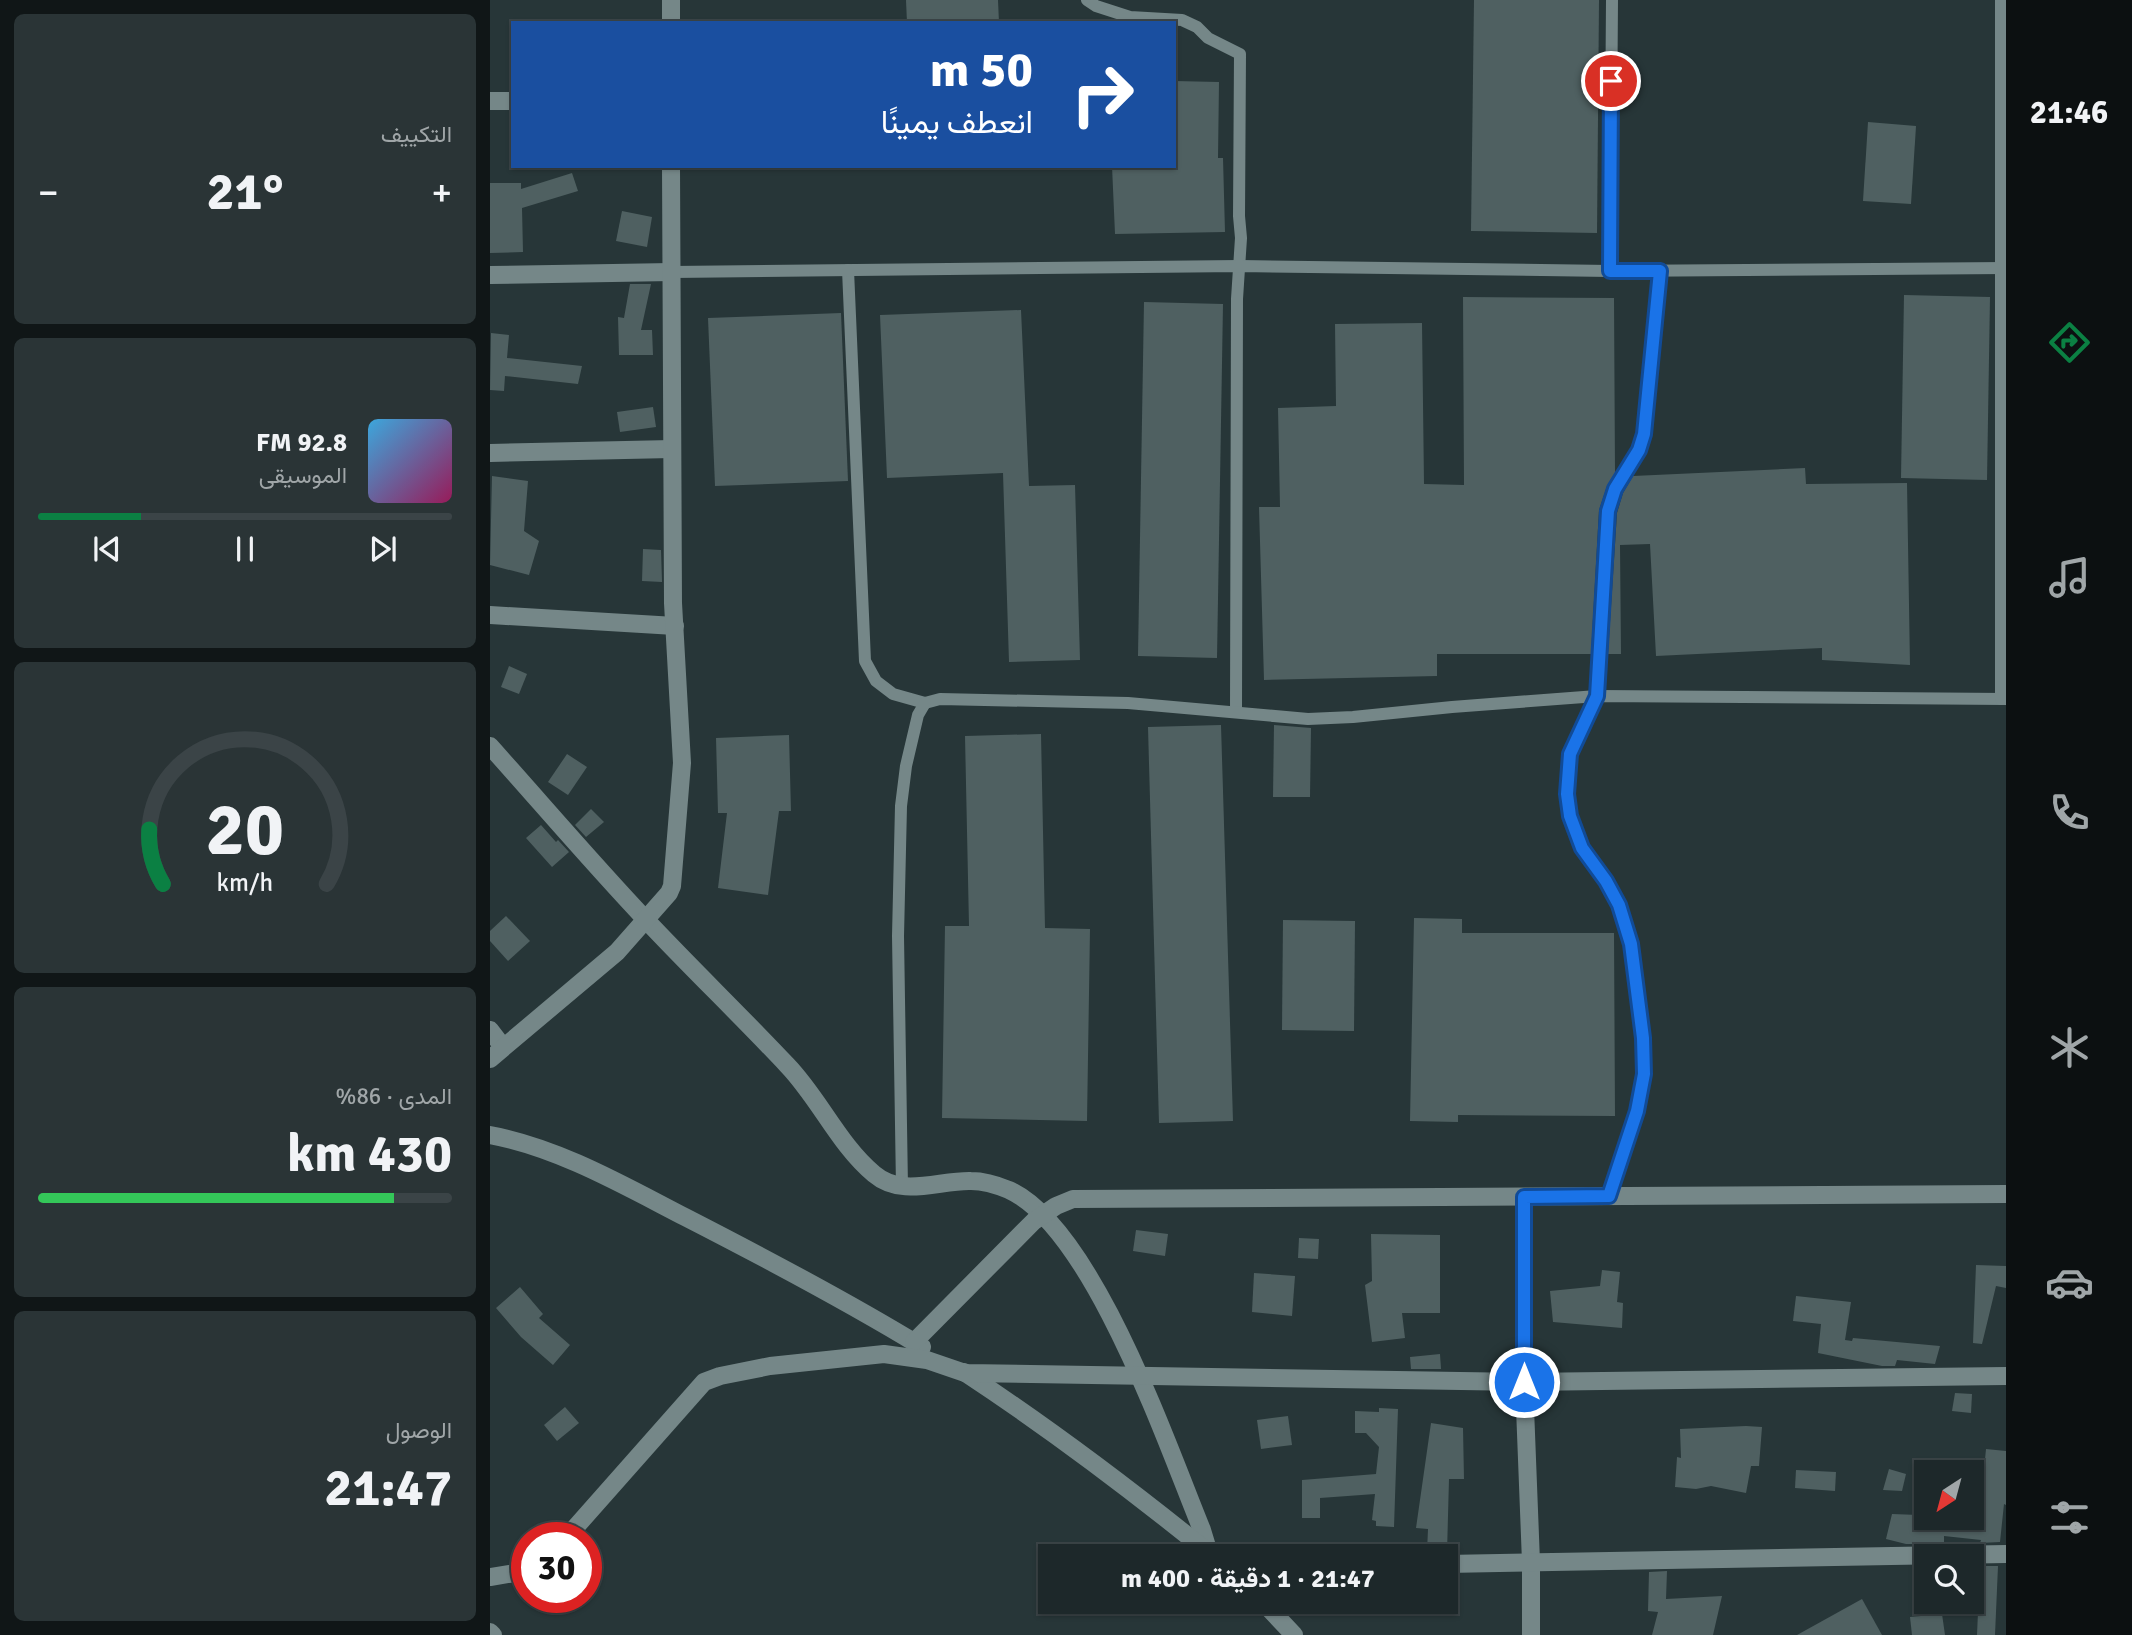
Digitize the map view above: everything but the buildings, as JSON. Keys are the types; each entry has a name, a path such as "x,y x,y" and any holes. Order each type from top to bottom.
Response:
{"street":[{"path":"671,0 671,21"},
{"path":"490,101 511,101"},
{"path":"490,1030 497,1053 606,963 669,893 674,873 682,763 675,626 671,168"},
{"path":"490,275 672,272"},
{"path":"490,453 672,449"},
{"path":"490,615 675,626"},
{"path":"490,746 645,920 790,1068 876,1176 902,1187 973,1181 995,1184 1013,1192 1044,1215 1085,1272 1139,1375 1207,1544"},
{"path":"490,1135 537,1147 580,1165 825,1290 965,1373 1146,1502 1198,1544"},
{"path":"914,1342 1018,1236 1064,1202 1090,1198 2006,1194"},
{"path":"1524,1197 1524,1382 1531,1635"},
{"path":"580,1522 697,1388 713,1378 770,1366 884,1354 927,1360 965,1373 1524,1382 2006,1377"},
{"path":"1458,1564 2006,1554"},
{"path":"490,1577 511,1574"},
{"path":"1274,1614 1294,1635"}],"lane":[{"path":"1087,0 1096,6 1130,17 1182,20 1197,27 1208,38 1240,54 1236,711"},
{"path":"1610,271 1612,0"},
{"path":"848,270 865,661 884,689 902,698 925,703 940,699 1104,702 1308,719 1353,718 1597,696 2003,699 2001,0"},
{"path":"672,272 1240,266 1610,271 2003,268"},
{"path":"1609,1196 1637,1111 1644,1074 1643,1038 1631,944 1619,905 1606,881 1582,848 1570,816 1567,794 1570,754 1597,696 1608,511 1615,489 1639,450 1644,434 1660,271"},
{"path":"902,1187 898,936 901,806 906,766 918,715 925,703"}],"route":[{"path":"1524,1382 1524,1197 1609,1196 1637,1111 1644,1074 1643,1038 1631,944 1619,905 1606,881 1582,848 1570,816 1567,794 1570,754 1597,696 1608,511 1622,473 1639,450 1644,434 1660,271 1610,271 1611,81"}]}
